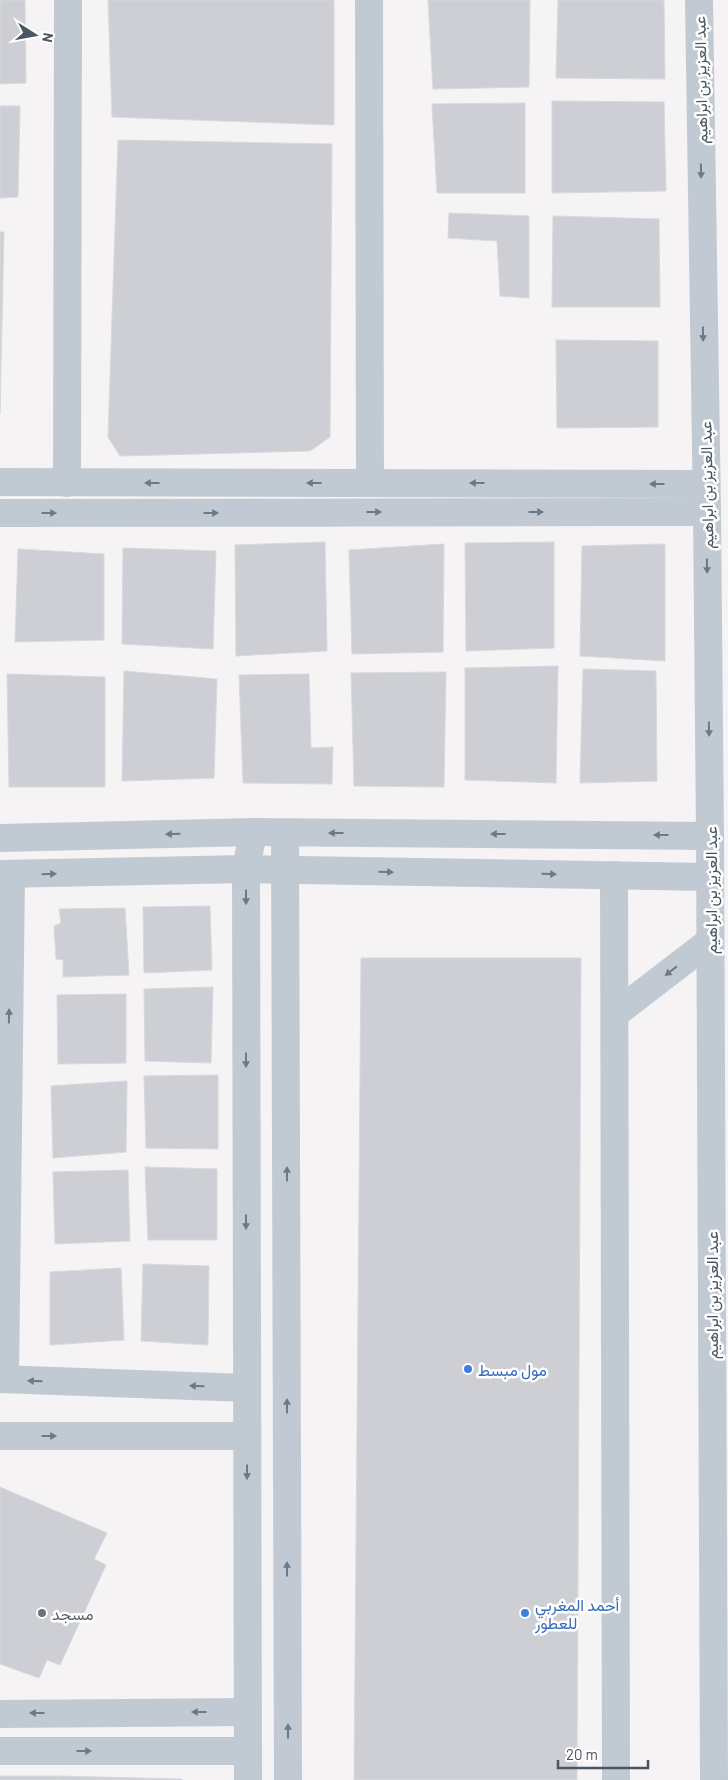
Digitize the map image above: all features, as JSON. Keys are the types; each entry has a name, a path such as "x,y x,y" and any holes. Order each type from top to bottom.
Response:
{"street":[{"path":"67,483 68,0"},
{"path":"368,0 370,483"},
{"name":"عبد العزيز بن ابراهيم","path":"699,0 707,512 710,941 719,1253 714,1780"},
{"path":"0,482 706,484"},
{"path":"0,513 707,512"},
{"path":"0,838 253,832 710,836"},
{"path":"248,1780 246,869 253,832"},
{"path":"285,833 288,1780"},
{"path":"246,1388 2,1379 5,875 246,869 709,877"},
{"path":"614,876 616,1780"},
{"path":"615,1014 710,941"},
{"path":"0,1436 246,1436"},
{"path":"0,1714 248,1712"},
{"path":"0,1752 248,1751"}],"building":[{"path":"0,0 25,0 26,83 0,84"},
{"path":"108,0 334,0 334,125 112,117"},
{"path":"428,0 530,0 529,87 433,89"},
{"path":"558,0 664,0 665,79 556,78"},
{"path":"552,101 664,102 666,191 552,193"},
{"path":"525,103 525,193 437,193 432,104"},
{"path":"0,106 20,106 18,197 0,198"},
{"path":"118,140 332,144 330,437 310,451 120,456 108,437"},
{"path":"449,213 529,216 529,298 500,296 497,241 448,238"},
{"path":"553,216 659,219 660,307 552,307"},
{"path":"0,232 4,232 0,414"},
{"path":"556,340 658,341 658,427 557,428"},
{"path":"325,542 327,651 236,656 235,545"},
{"path":"554,542 554,648 466,651 465,543"},
{"path":"444,544 443,652 352,654 349,550"},
{"path":"665,544 665,661 580,656 582,546"},
{"path":"123,548 216,551 213,649 122,644"},
{"path":"18,549 104,554 104,640 15,642"},
{"path":"558,666 556,783 465,780 465,668"},
{"path":"583,669 656,671 657,781 580,783"},
{"path":"124,671 217,679 214,778 122,781"},
{"path":"446,672 444,787 354,786 351,673"},
{"path":"7,674 105,677 105,787 9,787"},
{"path":"309,674 311,748 333,747 332,784 243,783 239,675"},
{"path":"210,906 212,970 144,973 143,907"},
{"path":"125,908 129,975 63,977 63,960 56,959 54,926 61,923 59,909"},
{"name":"مول مبسط","path":"361,958 581,958 577,1780 354,1780"},
{"path":"213,987 211,1063 145,1061 144,989"},
{"path":"126,994 126,1063 58,1064 57,995"},
{"path":"218,1075 218,1149 146,1148 144,1076"},
{"path":"127,1081 126,1152 53,1158 51,1086"},
{"path":"145,1167 217,1169 217,1240 148,1240"},
{"path":"128,1170 130,1241 55,1244 53,1172"},
{"path":"143,1264 209,1266 208,1345 141,1341"},
{"path":"121,1268 124,1340 50,1345 50,1272"},
{"name":"مسجد","path":"0,1487 107,1533 94,1559 106,1565 60,1665 47,1660 39,1678 0,1664"},
{"path":"0,1776 58,1776 58,1780 0,1780"},
{"path":"58,1776 182,1779 182,1780 58,1780"}],"place":[{"name":"مول مبسط","path":"468,1369"},
{"name":"مسجد","path":"42,1613"},
{"name":"أحمد المغربي للعطور","path":"525,1613"}]}
